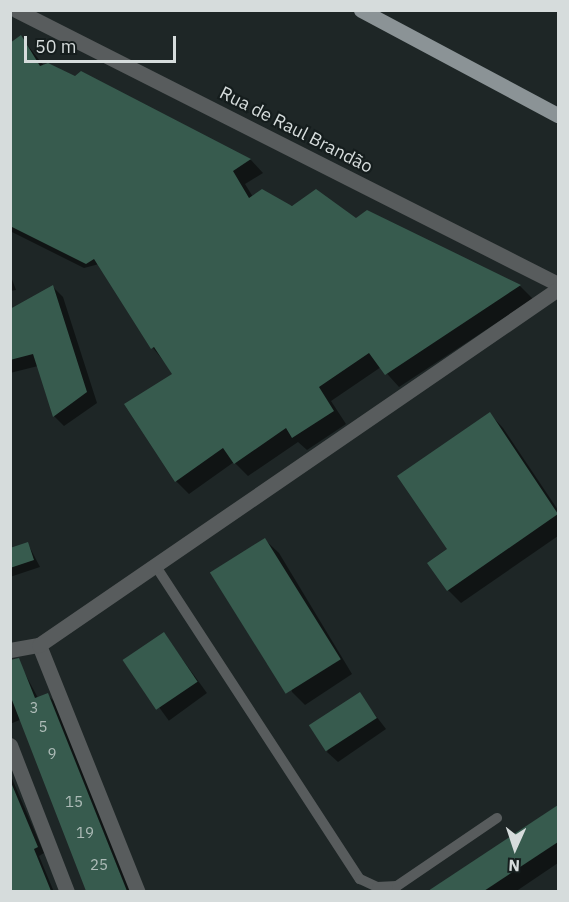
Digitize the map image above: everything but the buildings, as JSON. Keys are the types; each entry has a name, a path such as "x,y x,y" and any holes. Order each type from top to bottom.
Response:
{"main road":[{"path":"361,10 558,115"}],"street":[{"name":"Rua de Raul Brandão","path":"16,10 558,284"},
{"path":"10,650 39,645 558,289"},
{"path":"39,645 138,891"},
{"path":"10,745 67,891"}],"lane":[{"path":"155,565 360,879 378,887 398,886 497,818"}]}
